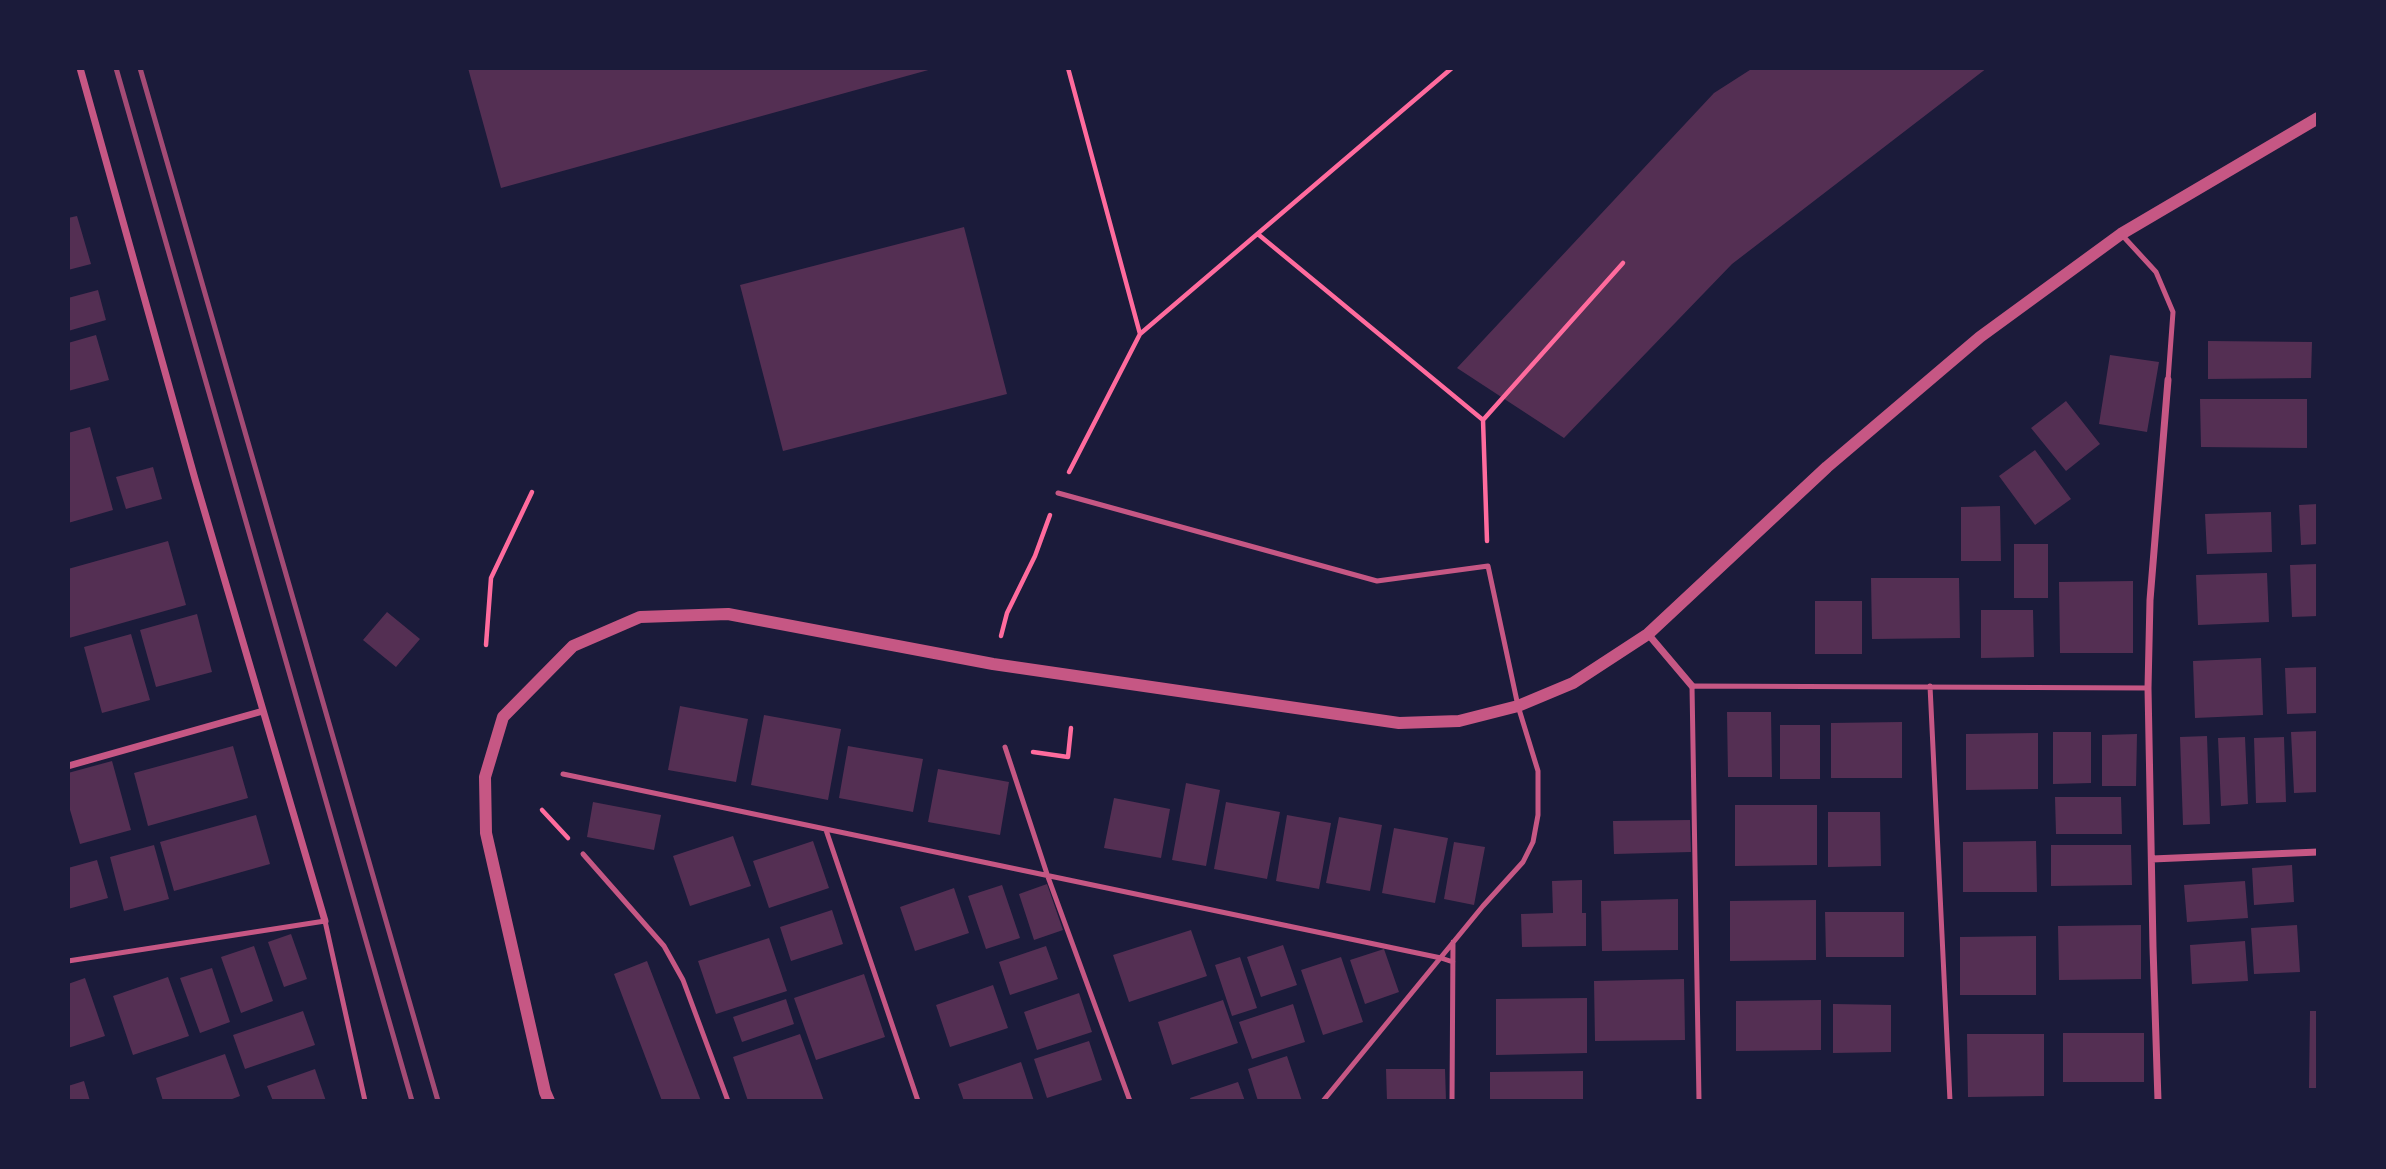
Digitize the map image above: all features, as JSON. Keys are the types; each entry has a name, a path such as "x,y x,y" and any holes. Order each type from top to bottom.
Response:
{"street":[{"path":"79,68 195,479 325,921"},
{"path":"549,1101 486,833 485,777 503,717 573,646 640,617 727,614 993,664 1399,723 1459,721 1518,706 1573,683 1648,634 1827,467 1980,337 2121,234 2318,118"},
{"path":"2158,1101 2148,688 2150,600 2168,380"},
{"path":"1648,634 1692,686"},
{"path":"68,766 263,711"},
{"path":"2152,859 2318,852"}],"lane":[{"path":"2121,234 2156,272 2173,312 2168,380"},
{"path":"1058,493 1377,581 1488,566 1518,706 1538,771 1538,815 1533,842 1523,862 1483,906 1323,1101"},
{"path":"1699,1101 1692,686 2148,688"},
{"path":"1930,686 1950,1101"},
{"path":"1004,747 1048,877 1130,1101"},
{"path":"563,774 1453,962"},
{"path":"826,830 918,1101"},
{"path":"583,854 664,946 683,979 728,1101"},
{"path":"68,961 325,921 365,1101"},
{"path":"1452,1101 1453,942"}],"path":[{"path":"1068,68 1140,334"},
{"path":"1007,613 1035,556 1058,493 1140,334 1452,68"},
{"path":"1258,235 1483,420"},
{"path":"1488,566 1483,420 1623,263"},
{"path":"486,645 491,578 532,492"},
{"path":"1004,747 1068,757 1071,727"},
{"path":"542,810 583,854"}],"building":[{"path":"468,68 932,68 932,69 501,188"},
{"path":"1753,68 1987,68 1732,264 1564,438 1457,368 1714,93"},
{"path":"77,216 91,264 68,270 68,218"},
{"path":"964,227 1007,394 783,451 740,285"},
{"path":"98,290 106,320 68,331 68,298"},
{"path":"96,335 109,380 68,391 68,343"},
{"path":"2208,341 2312,342 2311,378 2208,379"},
{"path":"2110,355 2159,362 2147,432 2099,424"},
{"path":"2200,399 2307,399 2307,448 2201,447"},
{"path":"2066,401 2100,444 2066,471 2031,428"},
{"path":"90,427 113,510 68,523 68,433"},
{"path":"2035,450 2071,499 2035,525 1999,476"},
{"path":"153,467 162,499 126,509 116,477"},
{"path":"2318,504 2318,544 2301,545 2299,505"},
{"path":"2000,506 2001,561 1961,561 1961,507"},
{"path":"2271,512 2272,552 2207,554 2205,514"},
{"path":"168,541 186,605 69,638 68,569"},
{"path":"2014,544 2048,544 2048,598 2014,598"},
{"path":"2318,564 2318,616 2292,617 2290,565"},
{"path":"2267,573 2269,622 2198,625 2196,575"},
{"path":"1871,578 1959,578 1960,638 1872,639"},
{"path":"2133,581 2133,653 2060,653 2059,582"},
{"path":"1815,601 1862,601 1862,654 1815,654"},
{"path":"1981,610 2033,610 2034,657 1981,658"},
{"path":"387,612 420,639 396,667 363,640"},
{"path":"197,614 212,672 156,687 140,630"},
{"path":"131,634 150,700 102,713 84,647"},
{"path":"2261,658 2263,715 2195,718 2193,661"},
{"path":"2318,667 2318,713 2287,714 2285,668"},
{"path":"680,706 748,719 736,782 668,770"},
{"path":"1727,712 1771,712 1772,777 1728,777"},
{"path":"764,715 841,729 828,800 751,785"},
{"path":"1902,722 1902,778 1831,778 1831,723"},
{"path":"1780,725 1820,725 1820,779 1780,779"},
{"path":"2318,731 2318,792 2294,793 2291,732"},
{"path":"2053,732 2091,732 2091,783 2053,784"},
{"path":"2038,733 2038,789 1966,790 1966,734"},
{"path":"2137,734 2136,786 2102,786 2102,735"},
{"path":"2207,736 2210,824 2183,825 2180,737"},
{"path":"2245,737 2248,804 2221,806 2218,738"},
{"path":"2284,737 2286,802 2256,803 2254,738"},
{"path":"233,746 248,798 148,826 134,773"},
{"path":"848,746 923,759 913,812 839,798"},
{"path":"112,761 131,830 80,844 68,803 68,773"},
{"path":"938,769 1009,782 1000,835 928,822"},
{"path":"1186,783 1220,790 1206,866 1172,860"},
{"path":"2055,797 2121,797 2122,834 2056,834"},
{"path":"1114,798 1170,809 1161,858 1104,848"},
{"path":"593,802 661,815 654,850 587,837"},
{"path":"1226,802 1280,812 1267,879 1214,869"},
{"path":"1735,805 1817,805 1817,865 1735,866"},
{"path":"1828,812 1880,812 1881,866 1828,867"},
{"path":"256,815 270,864 174,891 160,842"},
{"path":"1287,815 1331,823 1319,889 1276,881"},
{"path":"1339,817 1382,825 1370,891 1326,883"},
{"path":"1690,820 1691,852 1614,854 1613,821"},
{"path":"1394,828 1448,838 1435,903 1382,893"},
{"path":"733,836 751,886 690,906 673,856"},
{"path":"813,841 829,888 769,908 753,861"},
{"path":"2036,841 2037,892 1963,892 1963,842"},
{"path":"1454,842 1485,847 1474,905 1444,899"},
{"path":"154,845 169,899 124,911 110,857"},
{"path":"2051,845 2131,845 2132,885 2051,886"},
{"path":"97,860 108,898 68,909 68,868"},
{"path":"2292,865 2294,902 2254,905 2252,868"},
{"path":"1582,880 1586,946 1522,947 1521,914 1553,913 1552,881"},
{"path":"2245,881 2248,918 2187,922 2184,885"},
{"path":"1047,884 1063,930 1034,940 1019,894"},
{"path":"1002,885 1020,938 986,949 968,896"},
{"path":"954,888 969,933 915,951 900,907"},
{"path":"1678,899 1678,950 1602,951 1601,901"},
{"path":"1816,900 1816,960 1730,961 1730,901"},
{"path":"832,910 843,944 791,961 780,927"},
{"path":"1825,912 1904,912 1904,957 1826,957"},
{"path":"2141,925 2141,979 2059,980 2058,926"},
{"path":"2297,925 2300,972 2254,974 2251,928"},
{"path":"1191,930 1207,976 1129,1002 1113,955"},
{"path":"291,934 307,979 284,987 268,942"},
{"path":"2036,936 2036,995 1960,995 1960,937"},
{"path":"769,938 787,991 716,1014 698,961"},
{"path":"2245,941 2248,981 2192,984 2190,945"},
{"path":"1283,945 1297,985 1261,997 1247,957"},
{"path":"254,946 273,1001 241,1013 221,957"},
{"path":"1046,946 1058,979 1010,995 999,962"},
{"path":"1384,949 1399,992 1365,1004 1350,960"},
{"path":"1240,957 1257,1008 1232,1016 1215,965"},
{"path":"1341,957 1363,1022 1323,1035 1301,970"},
{"path":"647,961 701,1101 662,1101 614,974"},
{"path":"212,968 230,1022 200,1033 180,978"},
{"path":"864,974 885,1037 816,1060 794,998"},
{"path":"168,977 189,1036 133,1055 113,996"},
{"path":"85,978 105,1036 68,1048 68,984"},
{"path":"1684,979 1685,1040 1595,1041 1594,981"},
{"path":"993,985 1008,1028 950,1047 936,1005"},
{"path":"1079,993 1092,1032 1037,1050 1024,1012"},
{"path":"1587,998 1587,1053 1496,1055 1496,999"},
{"path":"786,999 794,1024 742,1042 733,1017"},
{"path":"1223,1000 1238,1043 1172,1065 1158,1022"},
{"path":"1821,1000 1821,1050 1736,1051 1736,1001"},
{"path":"1293,1004 1305,1042 1252,1059 1239,1022"},
{"path":"1833,1004 1891,1005 1891,1052 1833,1053"},
{"path":"303,1011 315,1045 245,1069 233,1035"},
{"path":"2310,1011 2318,1011 2318,1088 2309,1088"},
{"path":"2063,1033 2144,1033 2144,1082 2063,1082"},
{"path":"800,1034 824,1101 748,1101 733,1057"},
{"path":"1967,1034 2044,1034 2044,1096 1968,1097"},
{"path":"1089,1041 1102,1080 1047,1098 1034,1059"},
{"path":"225,1054 240,1096 227,1101 163,1101 156,1078"},
{"path":"1287,1056 1302,1101 1258,1101 1248,1069"},
{"path":"1021,1062 1034,1101 964,1101 958,1084"},
{"path":"315,1069 326,1101 273,1101 267,1086"},
{"path":"1386,1069 1445,1069 1446,1101 1387,1101"},
{"path":"1583,1071 1583,1101 1490,1101 1490,1072"},
{"path":"84,1081 90,1101 68,1101 68,1086"},
{"path":"1238,1082 1245,1101 1191,1101 1190,1098"}],"railway":[{"path":"116,68 412,1101"},
{"path":"140,68 438,1101"}]}
